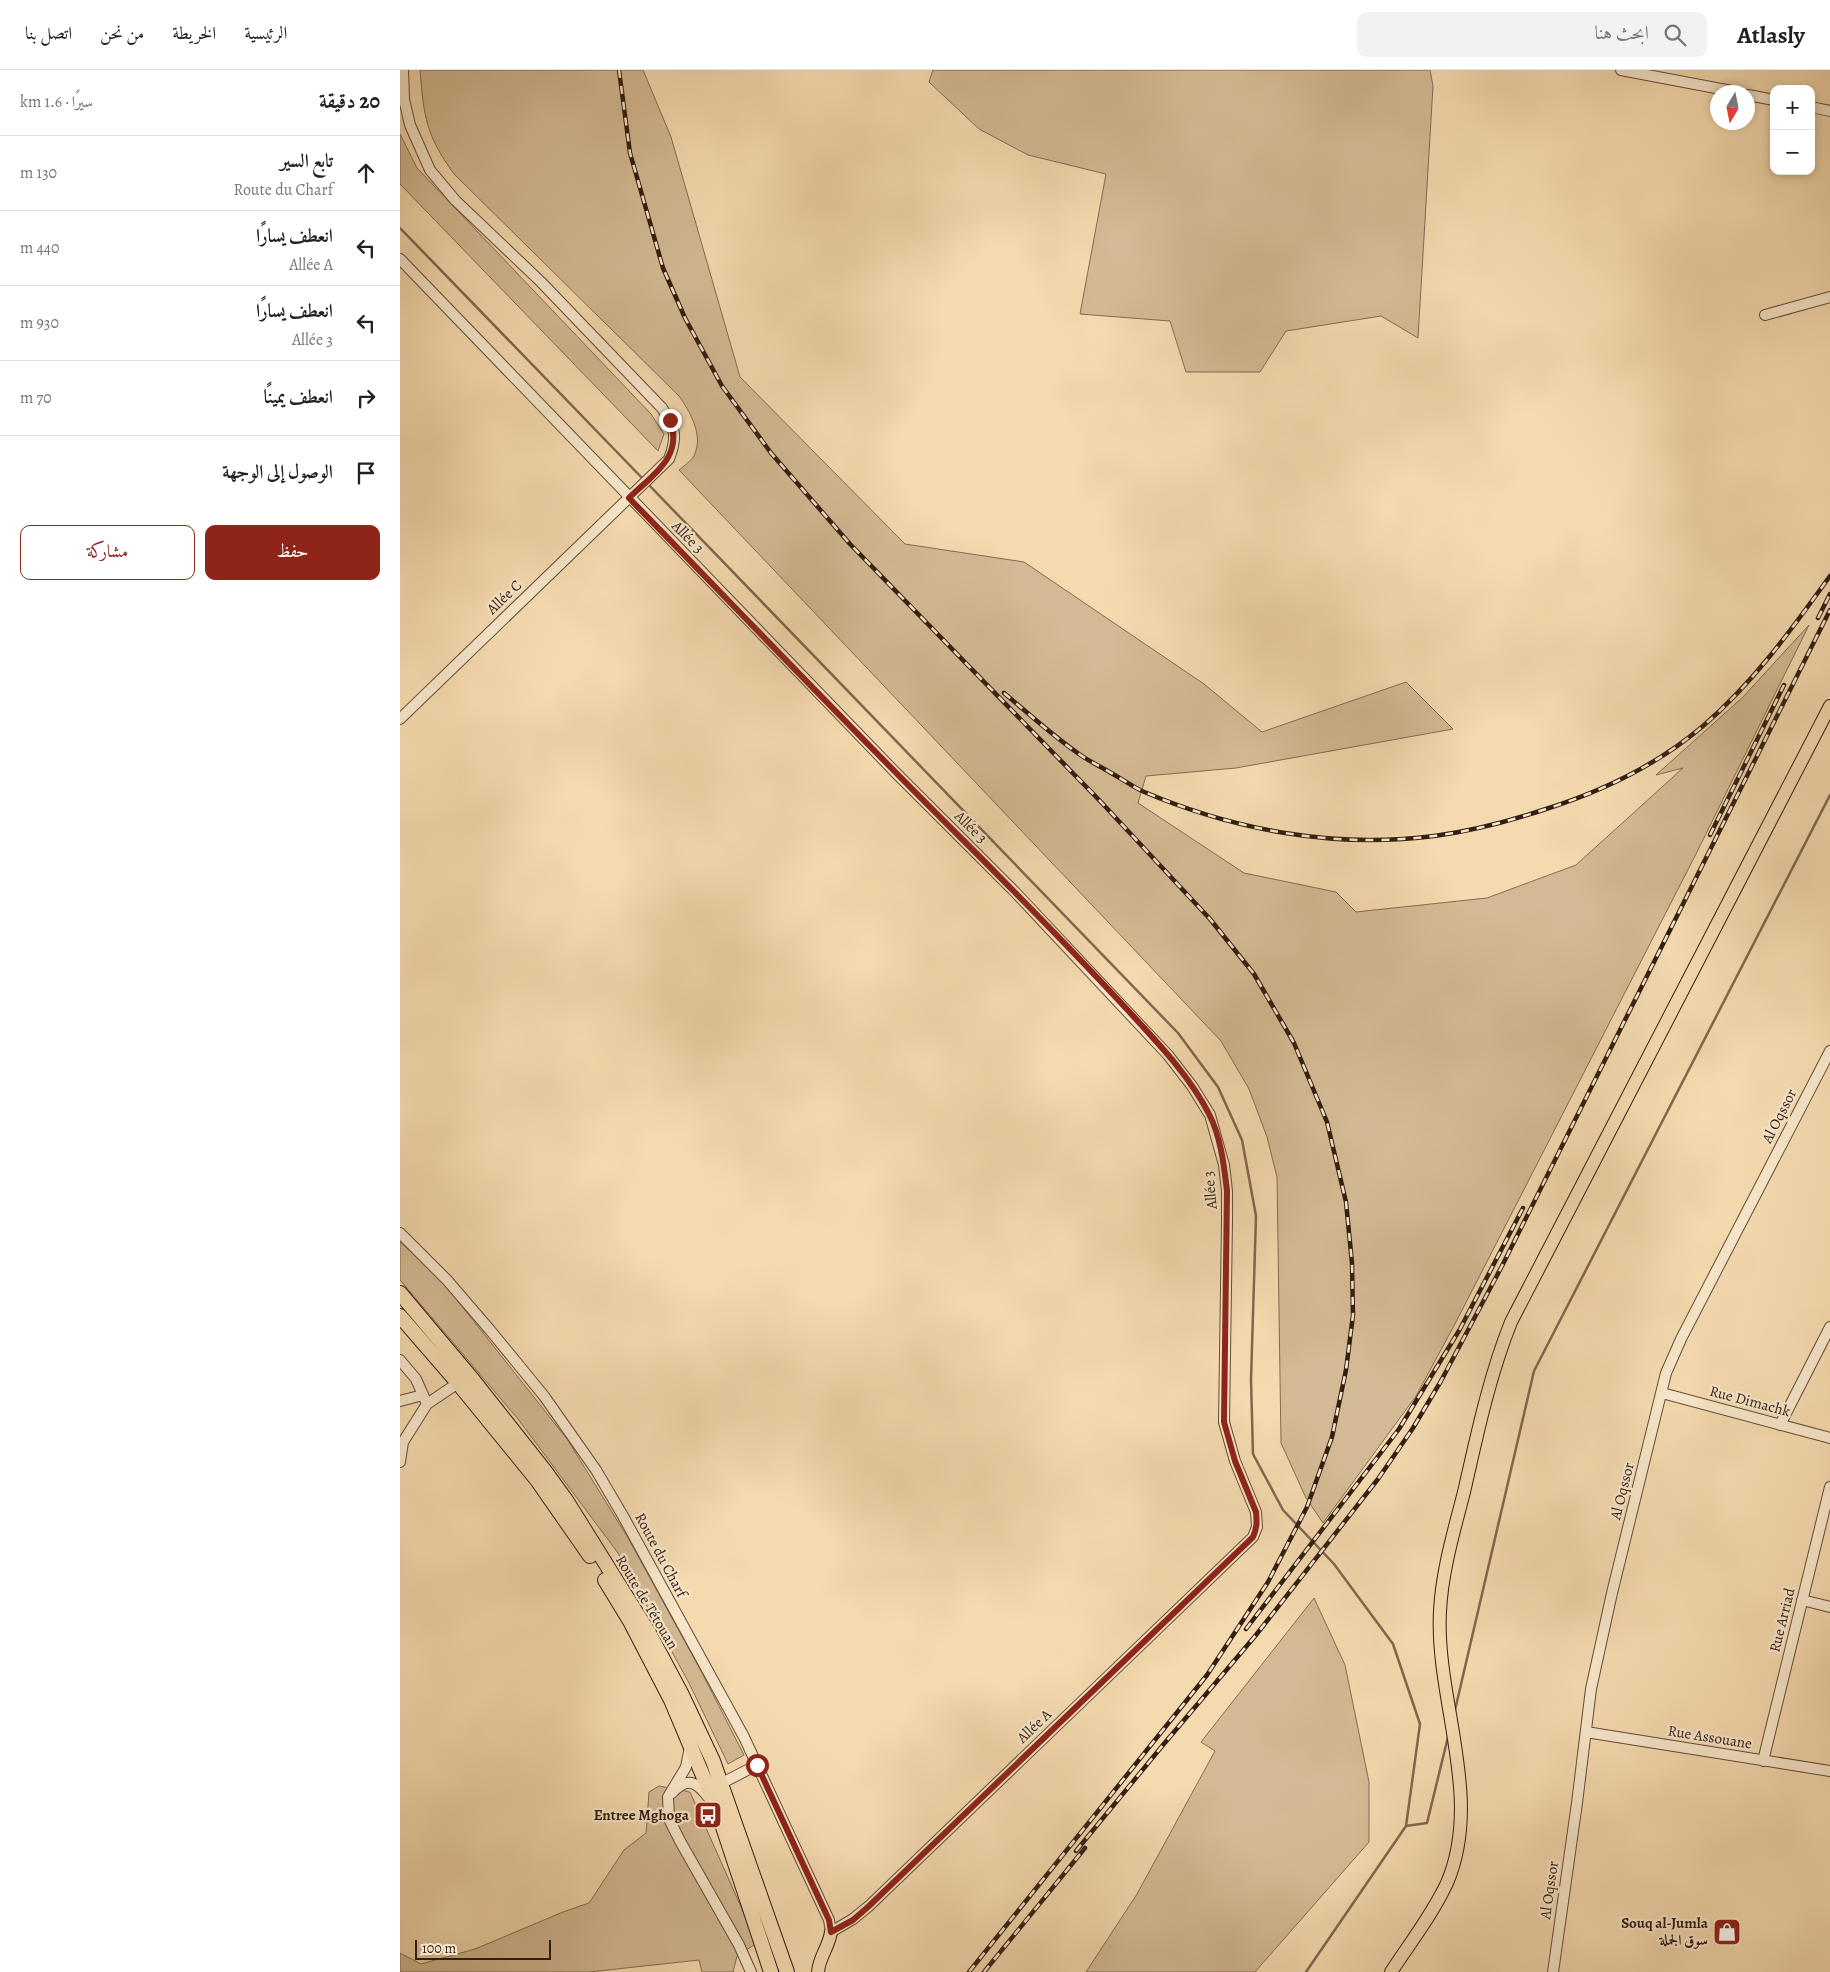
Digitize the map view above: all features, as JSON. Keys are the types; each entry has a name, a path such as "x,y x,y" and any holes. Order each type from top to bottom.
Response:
{"highway":[{"name":"Route de Tétouan","path":"400,1293 478,1387 566,1500 649,1633 680,1693 722,1783 787,1972"},
{"name":"Route de Tétouan","path":"400,1316 458,1383 537,1480 582,1543 638,1636 670,1700 717,1809 771,1972"}],"main road":[{"path":"1390,1972 1434,1909 1447,1881 1460,1834 1461,1820 1457,1763 1440,1653 1440,1610 1450,1547 1483,1406 1500,1348 1511,1322 1830,706"},
{"path":"818,1972 819,1961 830,1943 831,1932"}],"street":[{"name":"Allée C","path":"400,719 669,459 674,446 675,433 670,420 662,408 541,282 455,200 430,170 410,125 404,99 403,70"},
{"path":"1621,70 1710,87"},
{"path":"1755,96 1770,99"},
{"path":"1815,108 1830,111"},
{"name":"Allée 3","path":"400,259 632,496 888,765 1104,984 1168,1055 1192,1086 1210,1115 1224,1165 1227,1191 1224,1422 1235,1461 1256,1512 1257,1526 1253,1537"},
{"path":"1765,315 1830,296"},
{"name":"Al Oqssor","path":"1553,1972 1591,1689 1612,1593 1666,1374 1681,1339 1830,1051"},
{"name":"Route du Charf","path":"400,1233 447,1280 487,1326 544,1396 596,1470 718,1690 757,1765 829,1920 831,1932"},
{"path":"1780,1425 1830,1327"},
{"path":"400,1360 416,1379 425,1399"},
{"path":"400,1401 425,1399 458,1383"},
{"name":"Rue Dimachk","path":"1662,1393 1830,1438"},
{"path":"400,1462 401,1443 425,1399"},
{"name":"Rue Arriad","path":"1764,1761 1830,1487"},
{"name":"Allée A","path":"831,1932 853,1920 869,1906 1253,1537"},
{"path":"1802,1600 1830,1607"},
{"name":"Rue Assouane","path":"1586,1732 1830,1771"},
{"path":"690,1747 686,1767 668,1797 669,1819 739,1945 751,1972"},
{"path":"722,1783 757,1765"},
{"path":"668,1797 680,1785 693,1783 700,1787 717,1809"}],"shaded area":[{"path":"420,70 643,70 671,137 740,377 905,544 1024,562 1204,684 1262,732 1406,682 1453,729 1236,768 1146,776 1138,803 1244,873 1336,892 1356,912 1487,898 1576,865 1683,768 1656,775 1743,697 1809,625 1696,854 1456,1322 1416,1396 1323,1523 1306,1498 1281,1443 1277,1177 1267,1137 1249,1089 1221,1041 679,470 694,456 697,448 697,432 683,402 454,174 437,148 428,125"},
{"path":"933,70 1430,70 1433,86 1418,338 1381,316 1286,331 1260,372 1186,372 1170,321 1080,314 1106,174 1028,155 979,129 929,82"},
{"path":"400,134 417,168 651,414 664,434 658,451 400,184"},
{"path":"400,1242 438,1276 567,1439 628,1538 701,1671 744,1755 728,1764 689,1683 618,1553 518,1419 400,1280"},
{"path":"1314,1598 1345,1665 1369,1782 1369,1842 1255,1972 1086,1972 1137,1894 1215,1751 1201,1742"},
{"path":"659,1786 690,1792 757,1943 737,1956 733,1972 702,1972 699,1960 589,1972 400,1972 400,1953 421,1964 475,1949 589,1903 624,1850 646,1833 649,1792"}],"waterway":[{"path":"400,228 644,480"},
{"path":"648,484 1178,1033 1218,1087 1242,1140 1256,1216 1251,1380 1253,1454 1283,1510 1334,1564 1393,1644 1420,1724 1406,1826"},
{"path":"1455,1710 1534,1371 1830,795"},
{"path":"1306,1972 1406,1826 1427,1823 1448,1737"}],"railway":[{"path":"619,70 630,153 663,268 685,318 722,386 771,453 850,544 1101,802 1210,919 1254,974 1294,1043 1327,1122 1346,1202 1352,1263 1353,1315 1346,1370 1332,1437 1307,1507 1268,1582 1207,1675 969,1972"},
{"path":"1004,693 1083,757 1142,791 1177,805 1248,826 1322,838 1359,840 1434,836 1491,825 1567,802 1609,785 1667,753 1703,726 1739,692 1786,635 1830,576"},
{"path":"1818,618 1830,594"},
{"path":"1076,1851 1256,1635 1378,1479 1413,1428 1441,1381 1502,1266 1830,610"},
{"path":"1710,835 1784,685"},
{"path":"1246,1629 1399,1429 1460,1329 1523,1208"},
{"path":"984,1972 1085,1848"}],"place":[{"name":"Entree Mghoga","path":"708,1815"},
{"name":"Souq al-Jumla سوق الجملة","path":"1727,1932"}],"route":[{"path":"670,420 675,433 674,446 669,459 629,498 1104,984 1168,1055 1192,1086 1210,1115 1224,1165 1227,1191 1224,1422 1235,1461 1256,1512 1257,1520 1253,1537 1175,1613 869,1906 853,1920 831,1932 829,1920 757,1765"}]}
